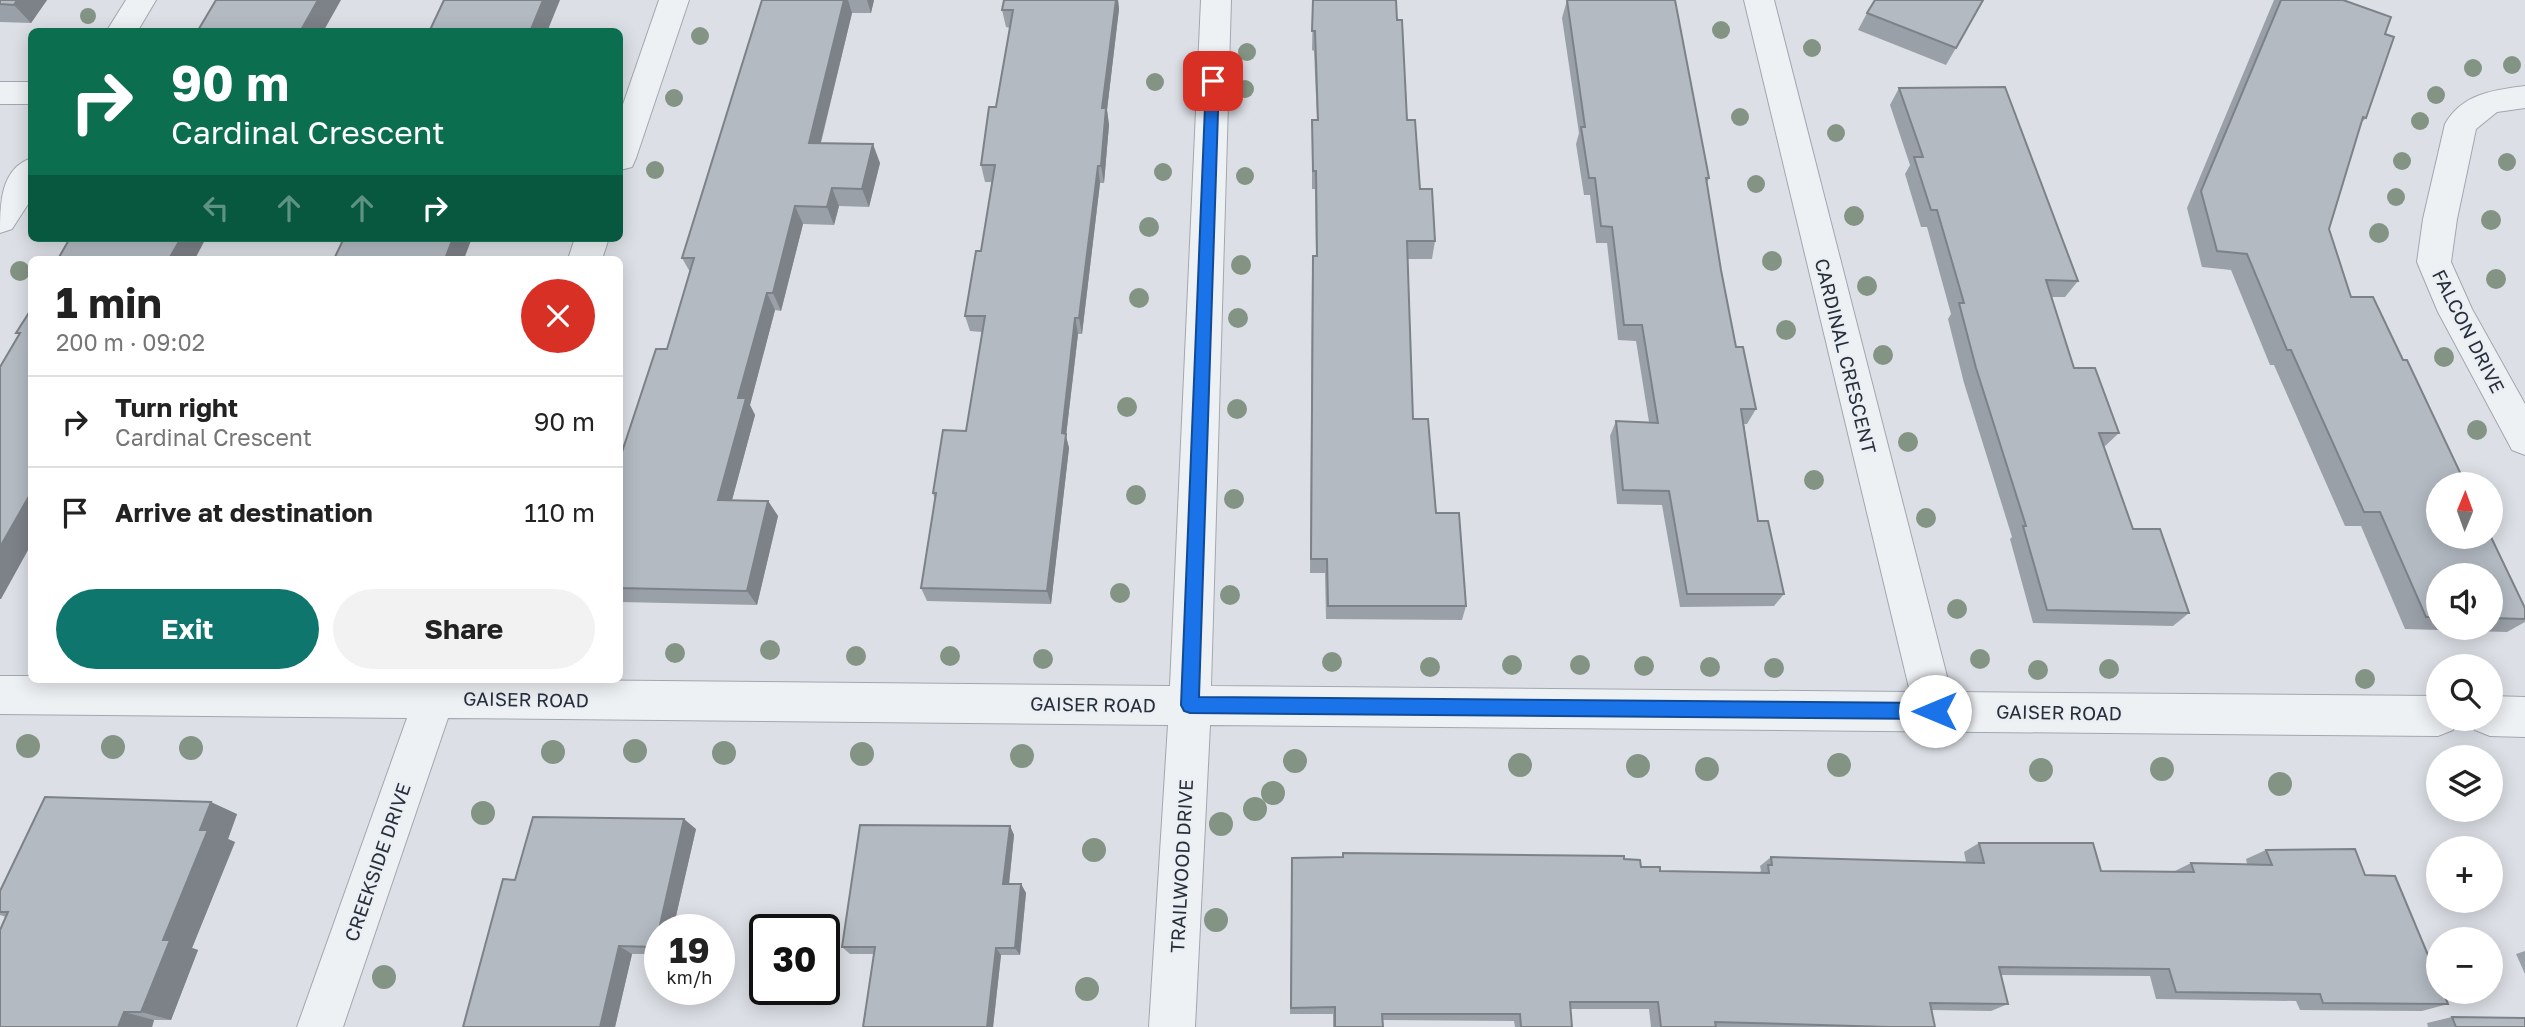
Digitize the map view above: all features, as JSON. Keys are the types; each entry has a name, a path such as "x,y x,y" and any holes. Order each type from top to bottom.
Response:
{"street":[{"path":"124,28 141,0"},
{"path":"623,149 674,0"},
{"path":"1190,705 1216,0"},
{"name":"CARDINAL CRESCENT","path":"1759,0 1935,711"},
{"path":"0,93 28,93"},
{"name":"FALCON DRIVE","path":"2525,97 2488,102 2461,124 2440,219 2434,262 2456,312 2525,439"},
{"path":"0,219 28,176"},
{"name":"GAISER ROAD","path":"0,695 437,688 1190,705 2426,716"},
{"name":"CREEKSIDE DRIVE","path":"320,1027 437,688"},
{"name":"TRAILWOOD DRIVE","path":"1172,1027 1190,705"},
{"path":"2503,716 2525,717"}],"building":[{"path":"0,0 17,0 14,5 0,4"},
{"path":"216,0 318,0 302,28 199,28"},
{"path":"444,0 543,0 532,28 431,28"},
{"path":"762,0 844,0 809,143 873,144 862,189 832,188 827,207 795,206 773,293 767,293 738,398 746,398 718,500 768,501 747,591 623,588 623,449 656,349 667,349 694,258 682,258"},
{"path":"1004,0 1116,0 1102,108 1106,108 1101,166 1098,166 1079,318 1075,318 1062,433 1066,434 1047,591 921,588 943,430 966,431 985,316 965,316 976,251 981,251 995,165 981,165 989,107 996,107 1013,10 1002,10"},
{"path":"1313,0 1396,0 1397,20 1402,20 1407,120 1415,120 1420,189 1432,189 1435,241 1407,241 1413,419 1428,419 1436,513 1459,513 1466,606 1328,606 1327,559 1311,559 1313,256 1317,256 1316,171 1313,171 1312,120 1318,120 1315,31 1312,31"},
{"path":"1567,0 1675,0 1709,178 1706,178 1736,347 1743,347 1756,409 1741,409 1758,521 1768,521 1784,594 1687,594 1669,491 1623,490 1616,421 1658,423 1642,325 1624,325 1612,227 1601,226 1595,178 1589,178 1581,127 1585,127"},
{"path":"1875,0 1983,0 1956,48 1867,13"},
{"path":"2281,0 2343,0 2391,17 2385,34 2394,37 2366,118 2363,117 2329,229 2351,297 2373,297 2403,360 2407,360 2460,472 2426,472 2426,550 2497,550 2525,608 2525,619 2503,618 2503,563 2426,563 2426,617 2380,512 2364,512 2291,350 2287,350 2247,254 2217,251 2201,191"},
{"path":"2005,87 2078,281 2046,280 2074,368 2095,368 2119,433 2099,433 2133,529 2160,529 2189,613 2047,610 2023,526 2026,526 1976,368 1959,303 1964,303 1937,210 1931,210 1914,157 1923,157 1899,88"},
{"path":"68,242 179,242 171,256 60,256"},
{"path":"342,242 451,242 446,256 335,256"},
{"path":"28,314 28,498 0,547 0,367 20,333 16,333"},
{"path":"45,797 211,802 200,830 208,830 163,940 170,940 141,1012 124,1012 118,1027 0,1027 0,930 8,912 0,912 0,891"},
{"path":"533,817 684,819 662,914 644,914 644,947 619,946 600,1027 463,1027 503,879 515,880"},
{"path":"860,825 1010,826 1003,884 1021,884 1015,948 996,948 987,1027 863,1027 875,947 842,947"},
{"path":"1979,843 2093,843 2101,871 2194,872 2191,863 2272,865 2266,850 2355,849 2365,875 2395,876 2426,950 2426,1004 2323,1003 2320,994 2176,992 2169,969 1999,967 2008,1004 1930,1003 1935,1027 1715,1022 1716,1027 1661,1027 1658,1002 1570,1002 1572,1027 1521,1027 1520,1014 1382,1014 1383,1027 1335,1027 1335,1007 1291,1008 1292,858 1343,857 1343,853 1624,856 1624,859 1640,860 1641,867 1660,867 1660,871 1769,873 1771,857 1984,863"},
{"path":"2452,1017 2525,1018 2525,1027 2456,1027"}],"route":[{"path":"1213,81 1190,705 1935,711"}]}
